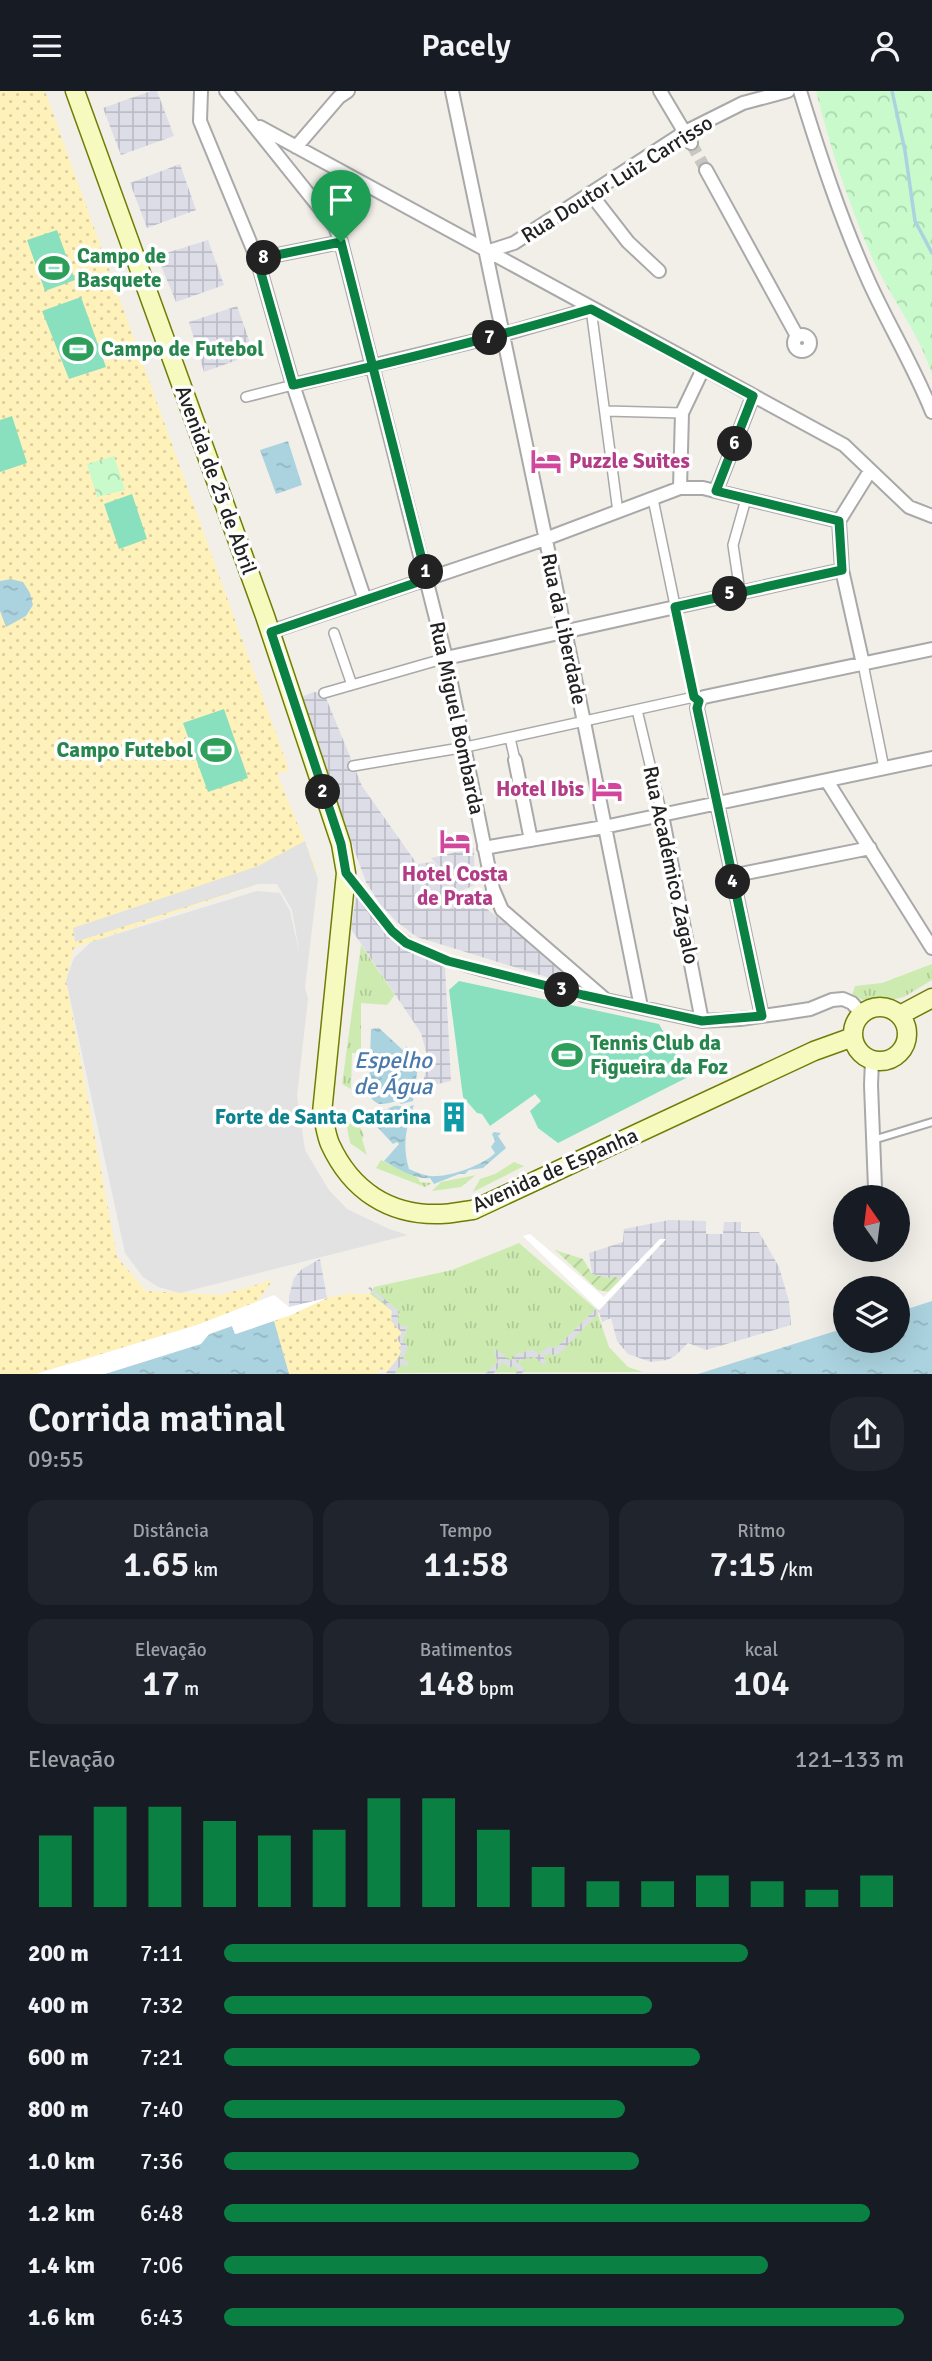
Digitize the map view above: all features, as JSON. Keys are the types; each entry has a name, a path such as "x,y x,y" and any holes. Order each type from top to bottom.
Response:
{"main road":[{"name":"Avenida de 25 de Abril","path":"75,91 271,632 341,844 346,873"},
{"name":"Avenida de Espanha","path":"346,873 323,1113 329,1142 350,1178 371,1197 397,1209 440,1215 473,1210 814,1051 853,1037"},
{"path":"900,1016 932,998"},
{"path":"885,1007 900,1016 907,1030 904,1048 891,1059 872,1060 860,1053 853,1037 853,1029 862,1014 885,1007"}],"street":[{"path":"201,91 200,121 257,259 293,385 365,600"},
{"name":"Rua Miguel Bombarda","path":"226,91 335,227 341,242 446,658 493,889 502,910 606,1000"},
{"path":"237,91 274,135"},
{"path":"296,147 339,97 348,91"},
{"name":"Rua da Liberdade","path":"452,91 641,1007"},
{"path":"660,91 688,138"},
{"name":"Rua Doutor Luiz Carrisso","path":"486,252 514,243 590,193 688,138 743,103 788,91"},
{"path":"800,91 830,186 854,246 932,412"},
{"path":"254,124 844,445 909,507 932,516"},
{"path":"706,170 797,336"},
{"path":"590,193 628,242 659,271"},
{"path":"257,259 341,242"},
{"path":"246,397 504,334 591,309"},
{"path":"591,309 618,512"},
{"path":"680,488 682,413 703,369"},
{"path":"716,491 753,396"},
{"path":"606,411 682,413"},
{"path":"870,471 839,521 842,570 884,768"},
{"path":"271,632 545,539 680,488 703,488 839,521"},
{"path":"653,499 762,1016"},
{"path":"740,592 733,545 746,499"},
{"path":"324,693 446,658 842,570"},
{"path":"334,633 352,685"},
{"path":"353,766 466,747 932,649"},
{"name":"Rua Académico Zagalo","path":"637,710 662,815 702,1021"},
{"path":"510,738 531,840"},
{"path":"484,848 604,827 932,758"},
{"path":"827,781 932,948"},
{"path":"731,876 870,848"},
{"path":"346,873 386,925 406,943 448,961 702,1021 810,1009 832,1000 844,999 862,1014"},
{"path":"872,1060 875,1185"}],"lane":[{"path":"873,1140 932,1122"}],"green space":[{"path":"816,91 932,91 932,374 919,343 878,270 863,235 840,174"},
{"name":"Campo de Basquete","path":"57,230 75,280 45,291 27,240"},
{"name":"Campo de Futebol","path":"81,297 106,367 69,379 42,311"},
{"path":"12,416 27,463 0,472 0,420"},
{"path":"114,456 125,490 97,497 87,464"},
{"path":"132,494 147,539 119,549 104,504"},
{"name":"Campo Futebol","path":"224,709 248,778 208,792 183,723"},
{"path":"361,945 395,995 387,1005 361,1003 361,1053 352,1053 351,1089 342,1084"},
{"path":"932,964 932,980 904,997 863,1000 852,995 855,986 882,983"},
{"name":"Tennis Club da Figueira da Foz","path":"459,981 659,1024 688,1077 558,1143 538,1128 530,1111 541,1101 535,1094 490,1126 482,1114 477,1113 463,1097 449,990"},
{"path":"344,1112 358,1122 364,1136 362,1139 367,1155 350,1143"},
{"path":"381,1160 418,1178 420,1182 432,1183 425,1187 376,1168"},
{"path":"514,1162 524,1166 473,1192 480,1179 495,1174"},
{"path":"476,1175 461,1187 432,1191 441,1182"},
{"path":"519,1243 596,1309 609,1347 628,1367 643,1372 386,1373 398,1360 392,1311 370,1294 374,1287 452,1270"},
{"path":"555,1250 583,1259 592,1274 610,1278 615,1276 620,1280 608,1292 598,1290"}],"sand":[{"path":"0,91 45,91 289,770 277,774 317,871 258,884 74,948 66,980 117,1257 146,1291 221,1295 273,1280 256,1303 197,1325 36,1374 0,1374"},
{"path":"347,1294 370,1294 392,1311 403,1338 400,1354 394,1364 386,1373 382,1369 378,1374 289,1374 274,1321 327,1298"}],"shaded area":[{"path":"157,91 174,136 121,155 103,108"},
{"path":"180,164 196,210 147,228 130,183"},
{"path":"208,240 224,285 176,302 157,256"},
{"path":"237,306 254,354 204,372 189,322"},
{"path":"314,692 324,693 362,786 417,864 433,862 442,870 431,858 474,848 475,885 463,890 565,971 562,976 553,979 417,937 397,922 380,904 366,882 301,697"},
{"path":"305,841 318,879 305,987 308,999 297,1096 305,1150 329,1190 347,1209 408,1235 180,1293 158,1287 143,1277 125,1253 66,980 74,958 91,942 257,891 280,893 290,911 300,956 292,910 277,884 258,884 75,942 73,928 258,866"},
{"path":"356,895 397,943 445,966 451,1081 423,1083 428,1059 421,1033 351,929"},
{"path":"669,1220 706,1221 706,1234 723,1234 724,1222 741,1222 741,1232 759,1232 779,1267 789,1301 791,1325 706,1350 688,1343 675,1356 651,1362 628,1354 617,1341 611,1318 602,1322 599,1312 560,1353 549,1353 543,1357 546,1362 543,1365 534,1356 516,1361 525,1370 521,1374 515,1374 518,1370 513,1365 510,1368 503,1362 493,1374 485,1374 498,1362 494,1351 496,1349 510,1361 519,1352 523,1354 528,1349 530,1352 533,1349 539,1355 549,1346 555,1349 596,1309 600,1310 665,1240 660,1239 620,1280 615,1276 610,1278 592,1274 589,1253 623,1242 624,1229"},
{"path":"320,1259 327,1298 289,1307 294,1278 302,1269"},
{"path":"368,1288 400,1312 397,1321 402,1327 405,1325 408,1328 402,1339 408,1347 403,1358 408,1363 407,1367 402,1364 396,1374 386,1373 402,1353 397,1338 402,1333 391,1321 392,1311"}],"water":[{"path":"288,441 302,485 276,494 260,450"},
{"path":"11,579 23,582 33,605 26,616 6,627 0,611 0,581"},
{"name":"Espelho de Água","path":"379,1028 405,1052 406,1046 419,1059 413,1101 379,1104 365,1092 374,1096 377,1093 369,1088 371,1029"},
{"name":"Espelho de Água","path":"414,1105 406,1137 409,1169 437,1176 468,1169 495,1153 491,1147 495,1141 492,1134 494,1132 501,1133 498,1136 506,1148 483,1168 469,1170 465,1174 434,1184 430,1178 406,1173 384,1161 399,1144 393,1144 367,1116 379,1114 379,1108 386,1110 395,1106 404,1108"},
{"path":"932,1301 932,1374 698,1374 833,1332 833,1353 910,1353 910,1308"},
{"path":"274,1321 289,1374 105,1374 232,1326 236,1334"}],"pier":[{"path":"530,1234 604,1297 660,1239 666,1239 599,1310 523,1236"},
{"path":"274,1295 289,1307 327,1298 291,1315 235,1334 232,1326 210,1333 201,1344 105,1374 36,1374 197,1325"}],"waterway":[{"path":"892,91 905,151 915,221 932,253"}],"tunnel":[{"path":"691,143 706,170"}],"place":[{"name":"Campo de Basquete","path":"54,268"},
{"name":"Campo de Futebol","path":"78,349"},
{"name":"Puzzle Suites","path":"546,461"},
{"name":"Campo Futebol","path":"216,750"},
{"name":"Hotel Ibis","path":"607,789"},
{"name":"Hotel Costa de Prata","path":"455,841"},
{"name":"Tennis Club da Figueira da Foz","path":"567,1055"},
{"name":"Forte de Santa Catarina","path":"454,1117"}],"route":[{"path":"341,242 257,259 293,385 374,367 504,334 591,309 753,396 716,491 839,521 842,570 675,607 694,697 699,701 697,708 716,804 762,1016 702,1021 448,961 406,943 392,931 346,873 341,844 271,632 427,579 374,367 341,242"}]}
